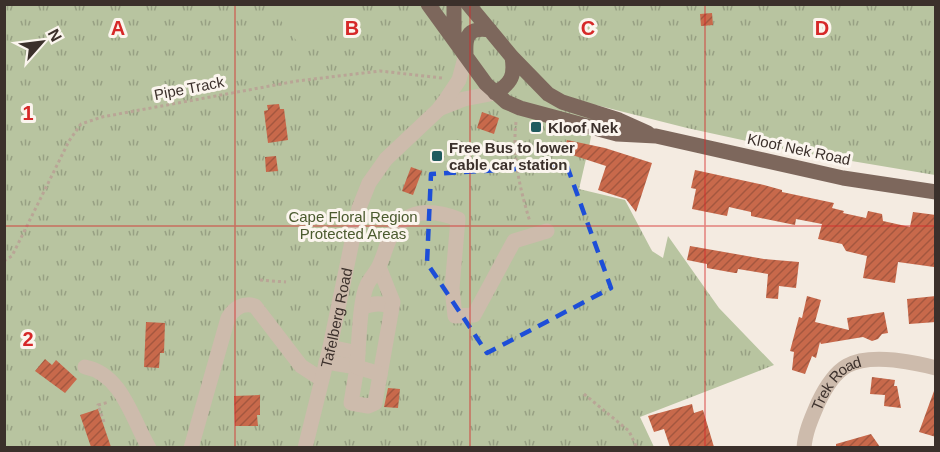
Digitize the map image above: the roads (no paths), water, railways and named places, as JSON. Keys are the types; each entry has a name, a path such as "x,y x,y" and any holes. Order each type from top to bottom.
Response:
{"main road":[{"path":"428,4 495,93 507,86 512,79 514,69 512,57"},
{"path":"454,4 454,39"},
{"name":"Kloof Nek Road","path":"468,4 512,57 548,94 562,102 619,120 656,136"},
{"path":"466,54 465,43 469,34 477,30 490,30"},
{"name":"Kloof Nek Road","path":"495,93 506,102 528,110 617,134 656,136 843,178 936,192"}],"street":[{"name":"Tafelberg Road","path":"305,447 330,347 359,208 369,183 386,159 438,110 459,80 466,54"},
{"name":"Tafelberg Road","path":"438,110 464,99 495,93"},
{"path":"379,267 393,302 375,403 368,406 351,403 366,286 379,267 391,235 404,218 413,213 431,212 458,219 452,288 455,316 474,315 514,241 540,233"},
{"path":"363,307 375,303 392,308"},
{"path":"191,447 228,318 237,308 255,306 301,366 321,379"},
{"path":"330,347 358,360 380,374"},
{"name":"Trek Road","path":"804,447 807,431 824,389 846,365 878,358 914,362 936,368"},
{"path":"326,362 358,360"},
{"path":"86,367 103,373 109,378 123,398 149,447"}],"place":[{"name":"Kloof Nek","path":"536,127"},
{"name":"Free Bus to lower cable car station","path":"437,156"}],"park label":[{"name":"Cape Floral Region Protected Areas","path":"353,224"}]}
